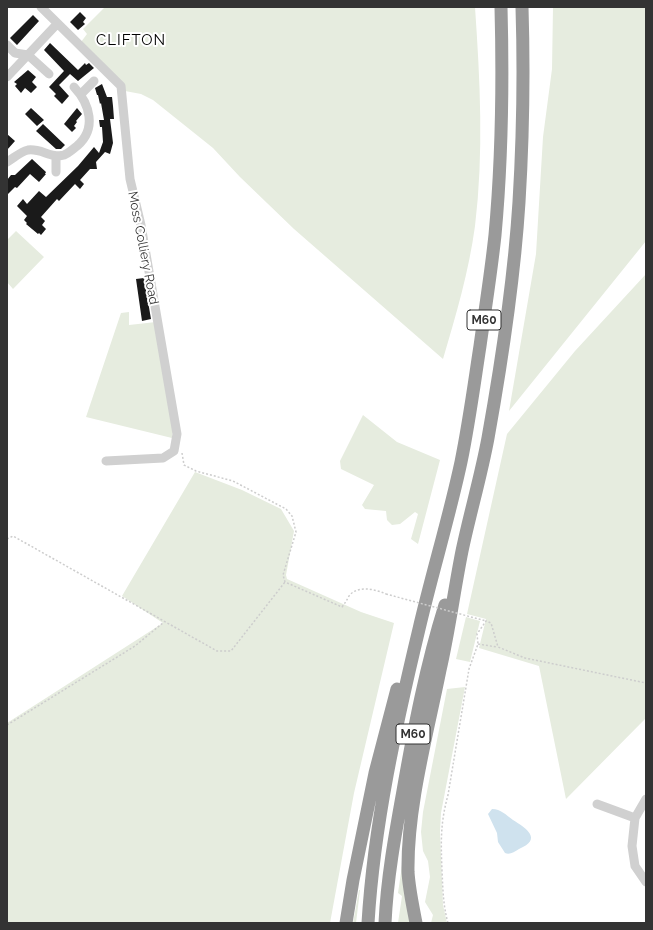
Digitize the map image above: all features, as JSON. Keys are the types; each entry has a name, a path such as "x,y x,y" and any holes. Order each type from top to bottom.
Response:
{"highway":[{"name":"M60","path":"368,923 373,870 388,771 419,627 461,462 488,291 494,237 501,131 503,64 501,7"},
{"name":"M60","path":"385,923 396,828 418,711 442,617 462,550 479,481 488,438 502,352 513,272 519,203 522,121 522,7"},
{"name":"M60","path":"416,923 408,874 410,835 418,776 442,662 462,550"},
{"name":"M60","path":"346,923 353,880 375,773 395,696 419,627"}],"street":[{"name":"Moss Colliery Road","path":"40,7 121,86 130,179 141,226 177,434 174,451 163,458 106,461"},
{"path":"7,77 57,24"},
{"path":"7,45 15,53 28,55 49,74"},
{"path":"81,94 94,81"},
{"path":"7,162 28,150 35,150 56,156 64,155 72,151 83,142 88,132 88,110 81,94 74,87"},
{"path":"56,156 56,172"},
{"path":"646,798 636,818 632,846 635,866 646,882"},
{"path":"597,804 636,818"}],"path":[{"path":"182,450 184,465 196,471 233,481 286,509 292,516 296,532 283,575 285,582"},
{"path":"7,538 13,536 217,651 231,651 285,582"},
{"path":"285,582 342,607 349,596 355,591 365,589 486,621 491,623 498,647"},
{"path":"448,923 444,908 441,833 442,814 448,795 469,669 478,644 477,634 486,621"},
{"path":"7,726 135,646 164,622"},
{"path":"478,644 498,647 525,658 646,683"}],"shaded area":[{"path":"105,7 475,7 480,116 480,171 478,199 466,276 443,359 294,229 240,177 213,148 153,100 141,94 125,91 81,42 87,34 83,29"},
{"path":"553,7 646,7 646,241 509,411 536,254 543,137 552,69"},
{"path":"16,231 44,257 13,289 7,282 7,240"},
{"path":"646,274 646,718 566,799 539,666 479,648 486,619 467,614 507,434 575,351"},
{"path":"129,312 129,325 156,322 173,431 172,438 86,417 121,313"},
{"path":"363,415 397,442 440,460 418,544 411,539 418,514 415,512 400,524 392,525 387,520 386,511 365,509 362,505 374,485 341,469 340,461"},
{"path":"195,472 242,490 281,509 294,531 286,575 287,579 361,612 394,623 354,793 330,923 7,923 7,723 163,623 122,596"},
{"path":"466,617 480,621 470,662 456,659"},
{"path":"465,687 441,813 440,832 443,905 447,923 431,923 433,915 425,902 430,877 428,861 423,851 421,832 423,812 447,689"},
{"path":"403,859 411,923 398,923 402,896 398,893"},
{"path":"359,890 356,923 353,923"}],"water":[{"path":"492,809 501,811 523,826 530,834 530,841 514,852 509,854 505,853 498,842 497,833 488,814"}],"building":[{"path":"80,12 86,18 83,22 85,24 78,30 70,22"},
{"path":"33,15 39,21 17,45 10,38"},
{"path":"50,43 78,70 85,63 86,65 89,63 94,68 78,81 70,74 59,85 69,96 62,104 54,96 56,94 49,87 64,71 44,50"},
{"path":"28,70 36,77 32,82 37,87 31,93 25,88 21,93 15,86 17,84 14,82"},
{"path":"102,84 107,97 112,97 114,119 110,119 113,143 110,154 105,152 96,162 97,169 90,169 80,180 84,184 80,189 75,184 59,201 57,199 41,217 45,221 42,225 46,229 41,235 39,233 38,234 26,224 27,223 24,220 27,216 17,206 23,199 27,204 39,191 46,197 78,166 94,147 99,153 103,142 102,127 100,127 99,120 104,120 101,103 100,104 95,88"},
{"path":"31,108 44,120 37,126 25,114"},
{"path":"77,108 82,114 76,121 77,122 74,126 76,128 72,132 64,124"},
{"path":"43,124 65,145 61,149 56,149 36,131"},
{"path":"7,134 15,141 7,150"},
{"path":"32,159 46,172 46,174 39,182 30,174 17,188 15,187 7,195 7,180 11,175 15,175"},
{"path":"144,278 151,319 142,321 136,279"}],"district":[{"name":"CLIFTON","path":"131,40"}]}
